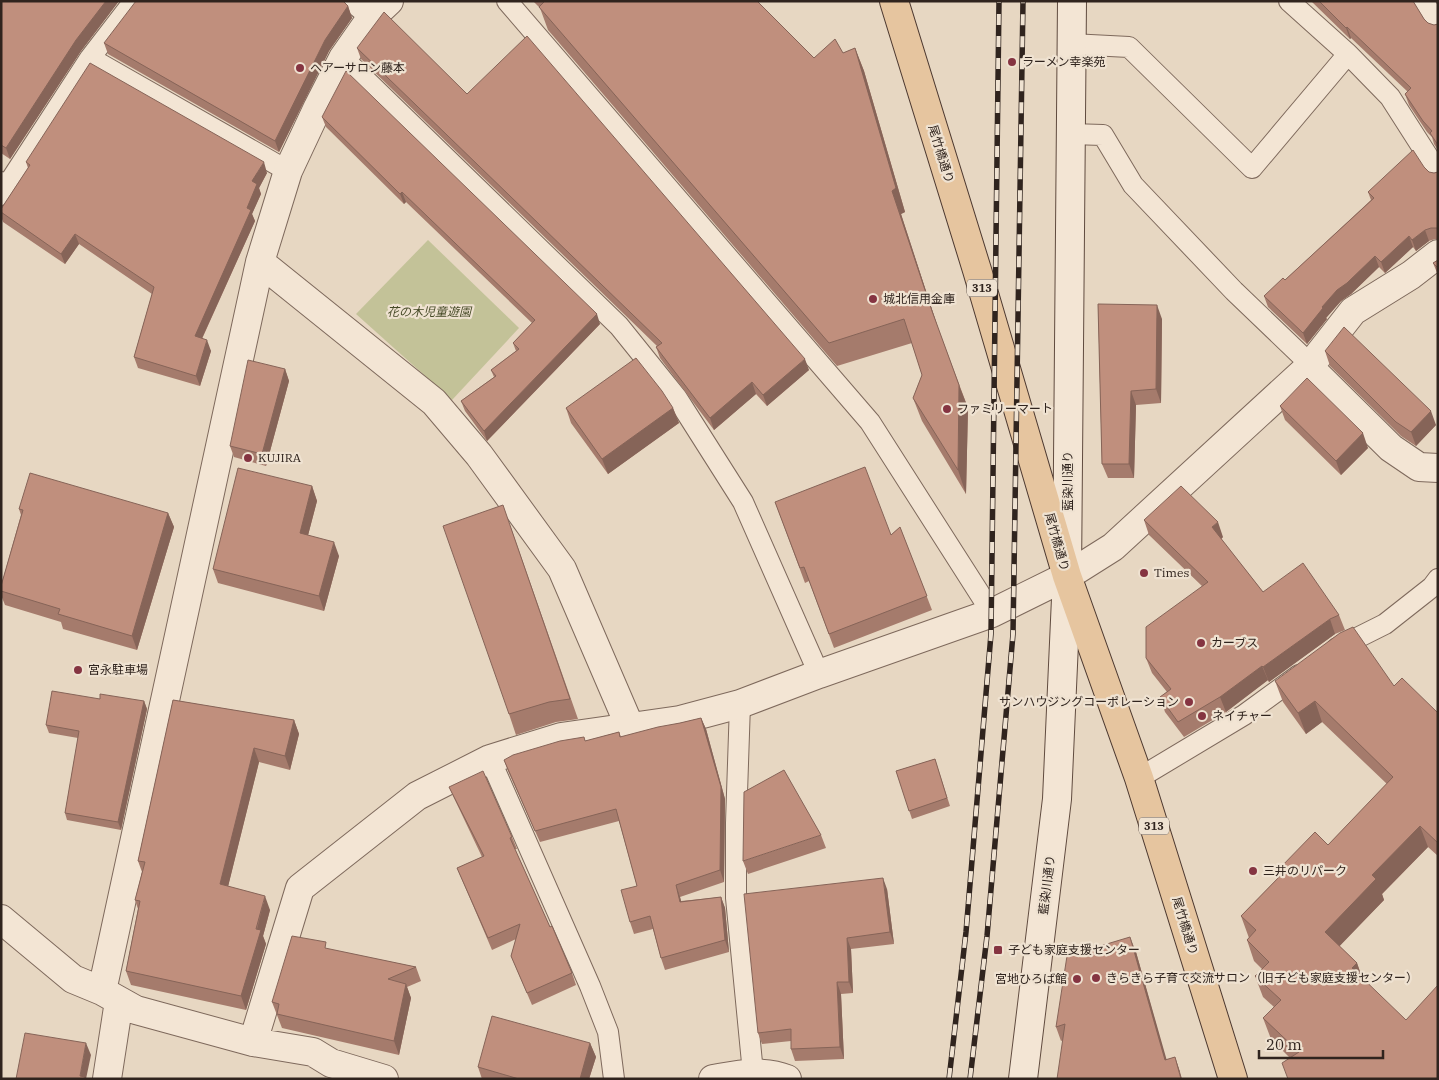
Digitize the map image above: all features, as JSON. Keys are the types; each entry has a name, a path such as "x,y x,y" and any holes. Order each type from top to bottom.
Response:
{"main road":[{"name":"尾竹橋通り","path":"894,1 980,280 1067,576 1139,778 1233,1079"}],"street":[{"name":"藍染川通り","path":"1023,1079 1057,799 1067,576 1072,1"},
{"path":"107,1079 111,996 260,262 288,170 370,7"},
{"path":"253,1042 300,888 417,796 490,759 561,737 680,720 740,704 992,613 1067,576 1113,547 1308,364 1353,311 1411,275 1438,254"},
{"path":"260,262 434,402 479,455 562,569 630,727"},
{"path":"1308,364 1391,448 1419,467 1438,468"},
{"path":"1,919 73,979 111,996 136,1010 253,1042 313,1052 331,1063 384,1079"},
{"path":"713,1079 753,1073 775,1074 786,1079"}],"lane":[{"path":"3,190 90,58 134,1"},
{"path":"507,1 870,422 992,613"},
{"path":"1289,1 1348,54 1390,97 1438,172"},
{"path":"1423,1 1438,24"},
{"path":"1071,44 1129,46 1252,168 1348,54"},
{"path":"90,58 288,170"},
{"path":"343,58 619,326 677,398 743,502 819,674"},
{"path":"1070,134 1103,136 1133,185 1234,291 1308,364"},
{"path":"1139,778 1244,716 1342,644 1385,624 1432,587 1438,580"},
{"path":"740,704 736,823 736,898 753,1073"},
{"path":"490,759 608,1032 614,1079"}],"green space":[{"name":"花の木児童遊園","path":"428,240 519,328 452,400 356,314"}],"building":[{"path":"1,1 106,1 76,40 6,148 1,145"},
{"path":"136,1 343,1 348,6 325,40 275,141 104,43"},
{"path":"545,1 757,1 814,58 835,39 843,53 855,48 896,188 892,191 959,385 958,470 913,398 922,375 904,319 829,343 539,7"},
{"path":"1319,1 1413,1 1428,23 1438,24 1438,145 1430,133 1432,131 1405,94 1411,88"},
{"path":"384,12 467,94 527,36 805,359 763,395 752,382 710,418 656,347 662,343 357,48"},
{"path":"90,63 264,162 252,181 257,184 247,208 251,210 195,336 207,340 196,376 134,357 154,287 75,234 61,254 1,212 1,209 30,165 26,162"},
{"path":"346,71 597,314 484,431 461,401 496,376 491,370 519,349 513,343 535,320 402,192 400,194 322,117"},
{"path":"1413,150 1429,172 1438,172 1438,228 1425,230 1412,240 1409,236 1381,262 1375,256 1337,290 1303,333 1264,296 1283,278 1285,280 1374,198 1368,192"},
{"path":"1438,260 1438,268 1433,263"},
{"path":"1098,304 1157,305 1156,389 1131,391 1129,464 1102,464"},
{"path":"1344,327 1431,411 1411,432 1396,422 1325,351"},
{"path":"636,358 673,408 602,459 566,408"},
{"path":"248,360 285,369 262,454 230,446"},
{"path":"1307,378 1363,433 1336,461 1280,406"},
{"path":"865,467 891,535 900,527 927,596 829,634 804,567 800,568 775,502"},
{"path":"238,468 312,486 300,533 334,542 319,596 213,569"},
{"path":"30,473 168,513 132,636 58,614 60,609 1,591 23,510 19,509"},
{"path":"1181,486 1218,522 1212,527 1263,592 1303,563 1339,615 1330,619 1220,697 1178,722 1160,697 1171,689 1146,658 1146,627 1208,582 1144,520"},
{"path":"503,505 570,699 549,702 509,714 443,526"},
{"path":"1353,627 1394,686 1402,678 1438,713 1438,843 1420,826 1372,875 1376,879 1325,932 1357,963 1352,968 1406,1020 1438,985 1438,1079 1288,1079 1282,1063 1299,1052 1263,1018 1281,1000 1255,976 1269,962 1247,940 1256,930 1241,916 1282,874 1278,870 1315,832 1328,845 1393,777 1315,701 1298,713 1275,681 1340,633"},
{"path":"52,691 100,699 100,694 144,701 118,822 65,813 79,731 46,725"},
{"path":"173,700 294,720 285,756 254,748 220,884 265,896 256,929 261,930 241,996 126,971 140,901 135,900 145,862 138,861"},
{"path":"701,718 721,787 720,870 676,885 680,902 721,897 725,940 661,958 650,916 630,922 621,890 637,886 616,809 535,831 504,760 513,755 560,741 584,737 585,741 619,732 620,737"},
{"path":"935,759 947,798 909,811 896,771"},
{"path":"784,770 821,835 743,861 744,792"},
{"path":"483,771 512,837 510,838 572,973 527,993 511,956 520,924 488,938 457,868 484,856 449,787"},
{"path":"883,878 890,932 847,938 849,982 837,982 840,1047 791,1049 791,1029 758,1033 744,894"},
{"path":"292,936 326,942 325,948 416,967 388,979 406,984 394,1041 277,1014 279,1004 272,1002"},
{"path":"1130,937 1165,1060 1175,1057 1181,1079 1057,1079 1065,1024 1056,1027 1067,956"},
{"path":"492,1016 590,1043 580,1079 519,1079 478,1067"},
{"path":"25,1033 86,1043 80,1076 85,1077 85,1079 16,1079"}],"railway":[{"path":"949,1079 966,932 991,634 999,1"},
{"path":"970,1079 987,936 1013,634 1023,1"}],"place":[{"name":"ラーメン幸楽苑","path":"1012,62"},
{"name":"ヘアーサロン藤本","path":"300,68"},
{"name":"城北信用金庫","path":"873,299"},
{"name":"ファミリーマート","path":"947,409"},
{"name":"KUJIRA","path":"248,458"},
{"name":"Times","path":"1144,573"},
{"name":"カーブス","path":"1201,643"},
{"name":"宮永駐車場","path":"78,670"},
{"name":"サンハウジングコーポレーション","path":"1189,702"},
{"name":"ネイチャー","path":"1202,716"},
{"name":"三井のリパーク","path":"1253,871"},
{"name":"子ども家庭支援センター","path":"998,950"},
{"name":"きらきら子育て交流サロン（旧子ども家庭支援センター）","path":"1096,978"},
{"name":"宮地ひろば館","path":"1077,979"}]}
